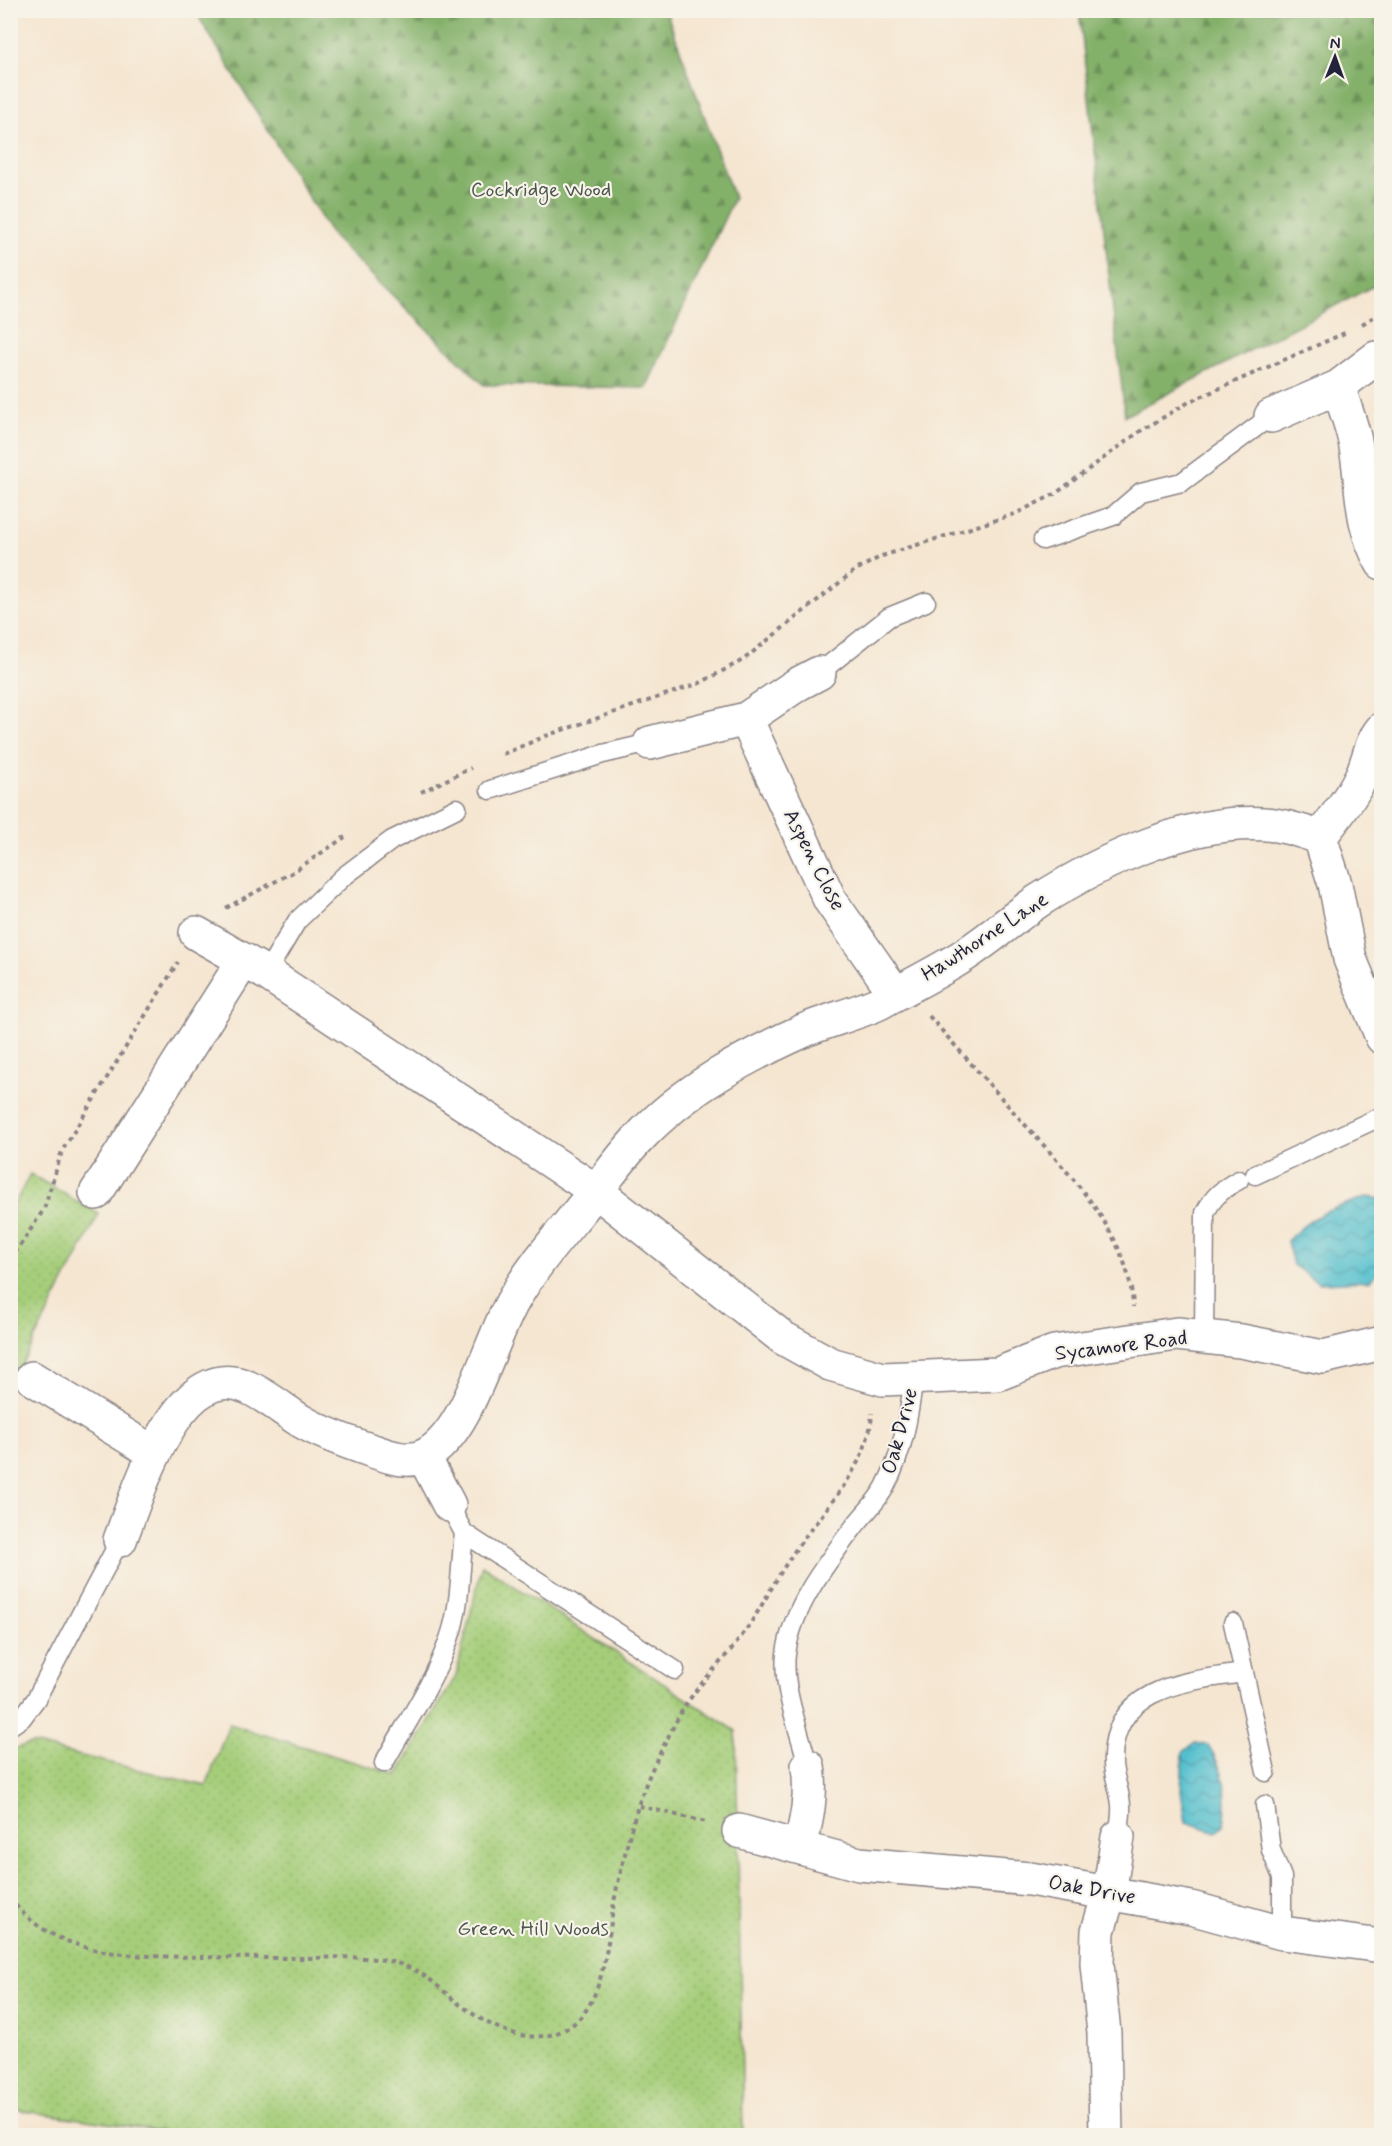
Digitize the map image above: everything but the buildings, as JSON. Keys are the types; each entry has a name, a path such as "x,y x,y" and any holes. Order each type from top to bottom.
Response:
{"street":[{"path":"1271,416 1338,387 1379,356"},
{"path":"1338,387 1355,440 1362,510 1371,544 1382,563"},
{"path":"650,743 746,719 798,684 819,673"},
{"name":"Aspen Close","path":"746,719 830,900 900,991"},
{"path":"1382,729 1374,738 1362,774 1348,800 1320,837 1335,884 1350,959 1382,1038"},
{"name":"Hawthorne Lane","path":"424,1457 442,1443 462,1413 472,1396 497,1329 515,1296 543,1255 641,1136 710,1078 806,1030 874,1005 957,960 1038,902 1099,865 1152,844 1210,828 1246,824 1276,825 1320,837"},
{"name":"Sycamore Road","path":"196,933 255,966 596,1191 783,1338 830,1364 883,1378 998,1374 1054,1352 1177,1334 1241,1341 1323,1357 1382,1343"},
{"path":"96,1193 255,966"},
{"path":"32,1378 154,1453"},
{"path":"120,1540 154,1453 179,1412 193,1397 208,1386 225,1382 252,1389 304,1423 354,1445 400,1460 424,1457 456,1519"},
{"name":"Oak Drive","path":"800,1847 810,1799 808,1766"},
{"name":"Oak Drive","path":"739,1831 859,1864 1030,1879 1191,1908 1282,1933 1382,1946"},
{"path":"1106,2136 1104,2034 1097,1965 1098,1931 1109,1894 1118,1837"}],"lane":[{"path":"1043,540 1113,516 1141,492 1182,482 1271,416"},
{"path":"819,673 889,617 926,602"},
{"path":"490,790 603,754 650,743"},
{"path":"255,966 297,921 343,878 392,840 457,808"},
{"path":"1204,1337 1205,1213 1212,1199 1224,1188 1382,1116"},
{"name":"Oak Drive","path":"808,1766 786,1680 786,1654 794,1623 827,1562 884,1488 898,1456 909,1416 914,1377"},
{"path":"456,1519 675,1670"},
{"path":"384,1763 450,1638 456,1607 456,1519"},
{"path":"10,1726 22,1718 36,1699 120,1540"},
{"path":"1233,1623 1266,1772"},
{"path":"1118,1837 1121,1806 1113,1766 1114,1740 1131,1710 1143,1699 1172,1685 1244,1673"},
{"path":"1265,1805 1271,1850 1282,1877 1282,1933"}],"path":[{"path":"500,755 551,734 700,682 743,660 854,571 882,556 1015,513 1055,494 1140,432 1190,402 1344,334 1382,312"},
{"path":"419,793 480,764"},
{"path":"10,1261 44,1209 62,1151 196,933 217,913 293,872 350,834"},
{"path":"900,991 1071,1177 1106,1224 1126,1269 1133,1302 1135,1341"},
{"path":"10,1898 30,1917 59,1937 85,1947 124,1956 344,1957 385,1960 408,1967 427,1977 475,2015 516,2035 549,2036 583,2018 600,1980 617,1884 639,1806 653,1767 690,1699 737,1642 764,1604 789,1559 864,1451 871,1433 873,1376"},
{"path":"639,1806 739,1831"}],"green space":[{"name":"Cockridge Wood","path":"195,11 666,11 734,198 646,388 484,385 333,237"},
{"path":"1079,11 1381,11 1381,282 1125,416"},
{"path":"30,1174 99,1214 11,1385 11,1211"},
{"name":"Green Hill Woods","path":"482,1565 736,1731 743,2135 196,2136 11,2109 11,1749 32,1744 206,1786 229,1724 397,1775 456,1676"}],"water":[{"path":"1367,1197 1381,1199 1381,1271 1369,1281 1319,1283 1293,1265 1287,1241 1296,1232 1324,1213"},
{"path":"1195,1743 1208,1745 1222,1774 1226,1793 1224,1825 1216,1832 1186,1822 1181,1791 1183,1752"}]}
